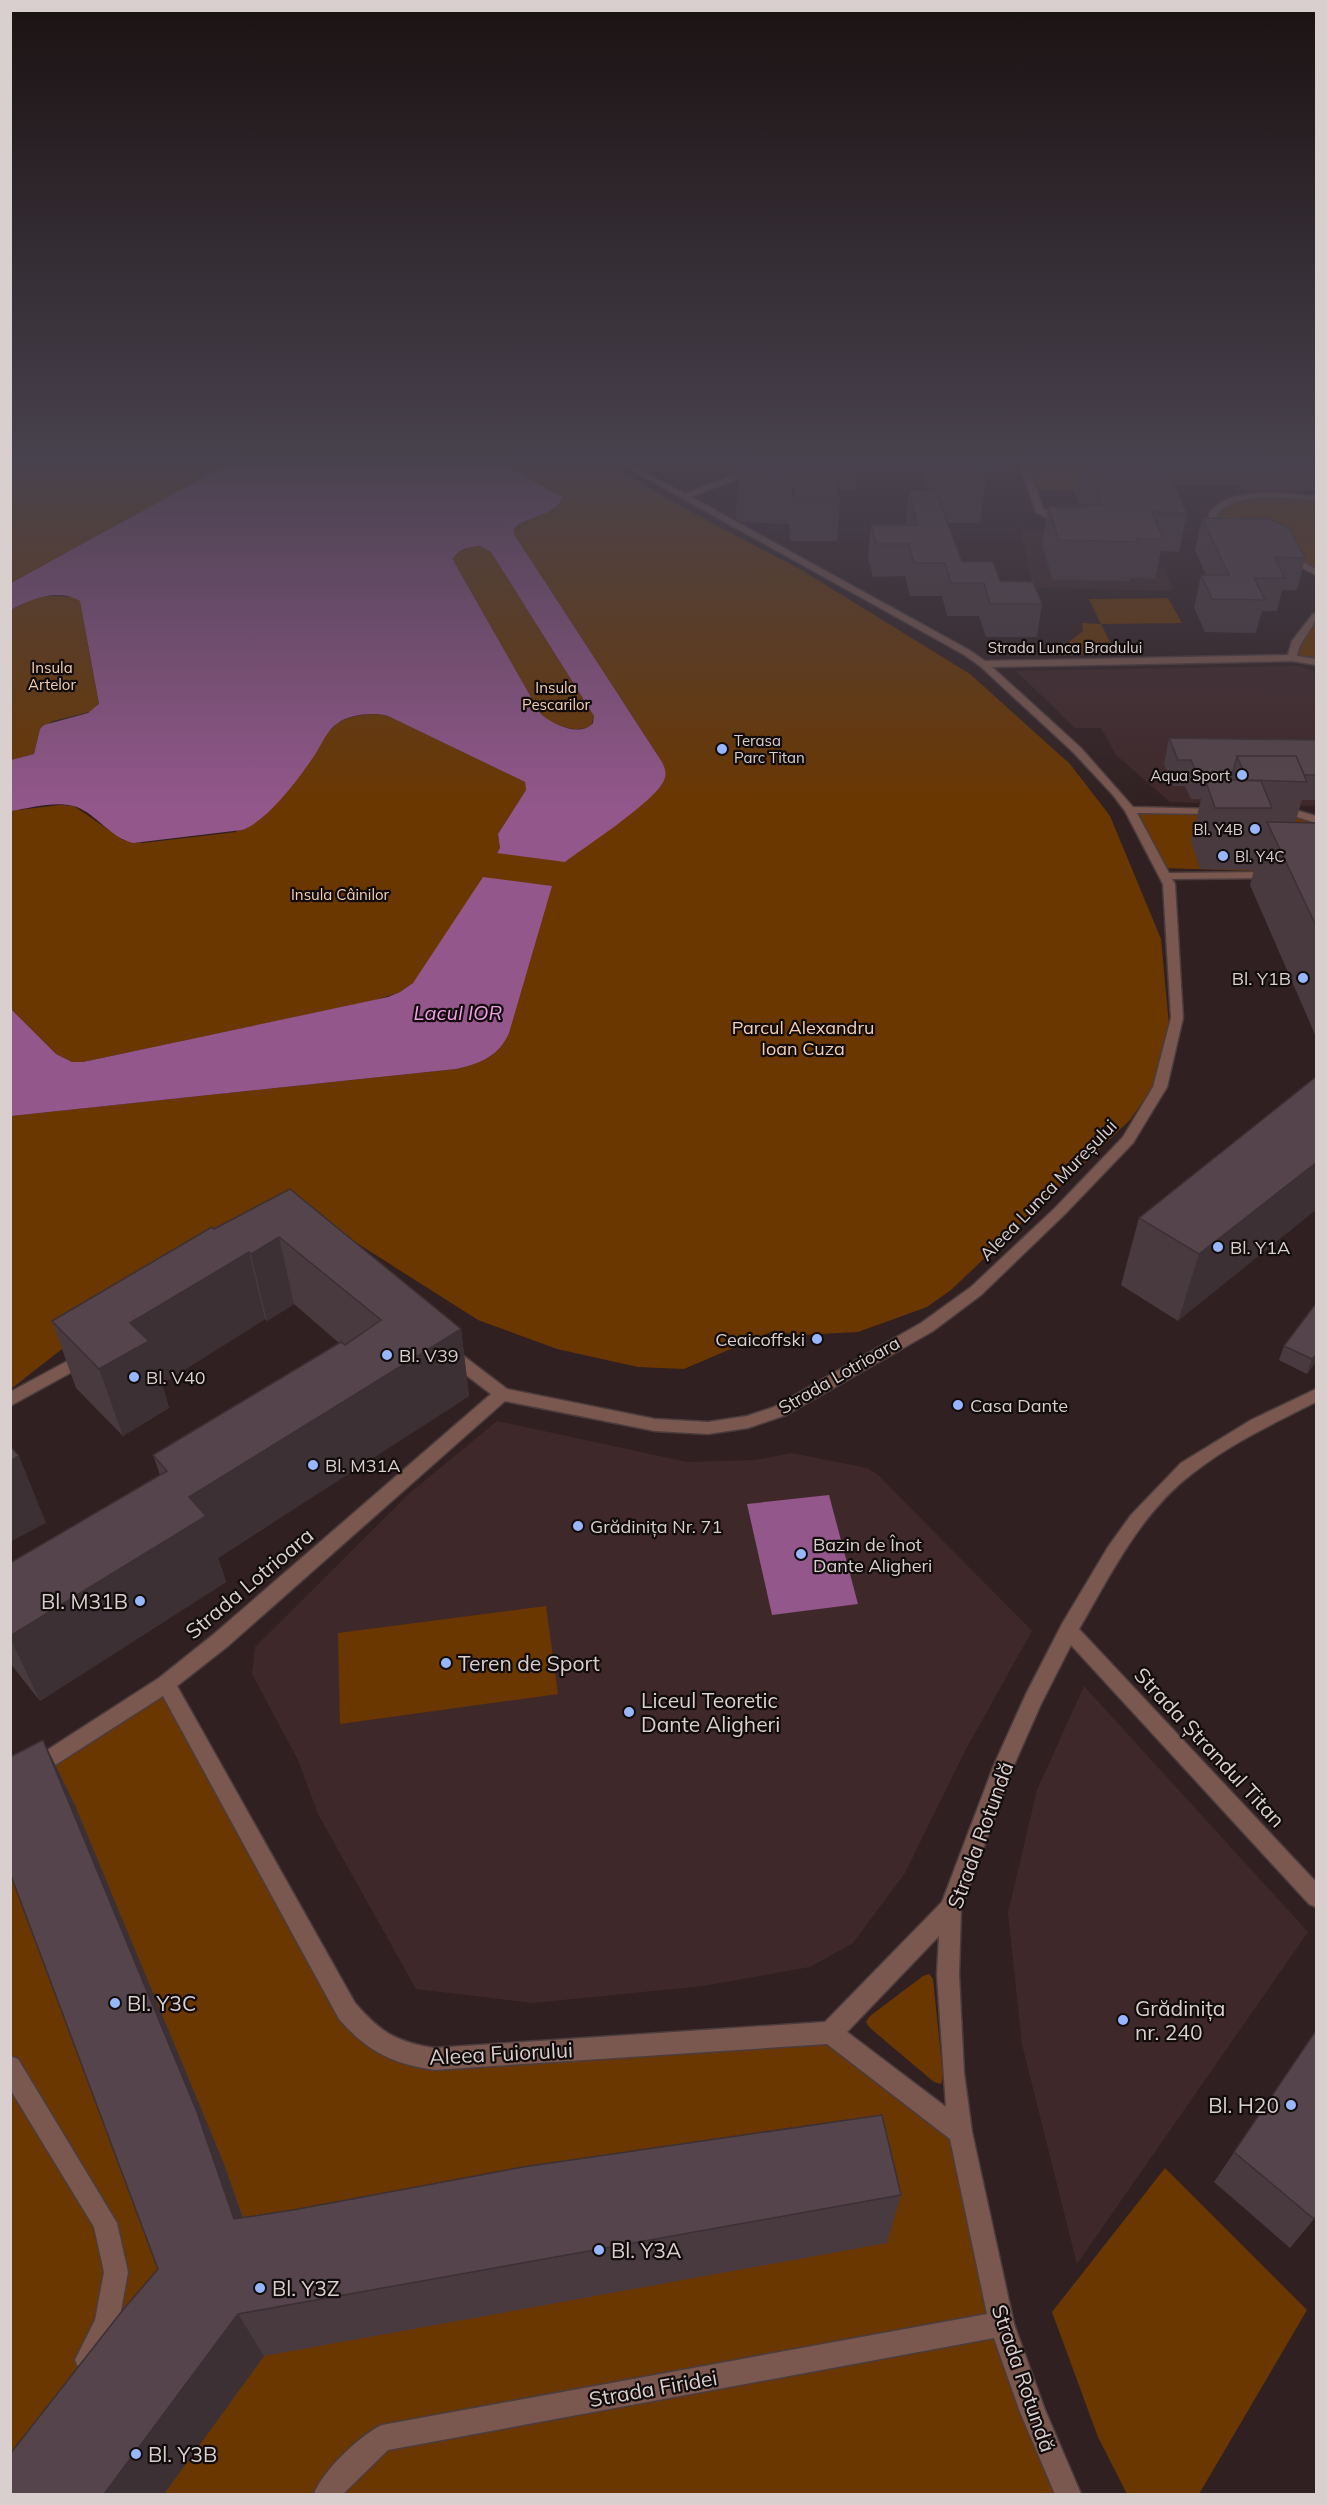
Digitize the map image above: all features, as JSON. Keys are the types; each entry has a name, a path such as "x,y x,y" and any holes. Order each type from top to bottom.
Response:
{"street":[{"name":"Strada Lunca Bradului","path":"829,575 952,643 983,664 1292,658 1317,662"},
{"path":"1292,658 1292,649 1296,641 1317,616"},
{"name":"Aleea Lunca Mureșului","path":"927,1327 976,1291 1060,1211 1128,1140 1160,1087 1177,1018 1172,894 1166,876 1130,810 1077,750 983,664"},
{"path":"1130,810 1235,811"},
{"path":"1270,812 1299,814 1317,820"},
{"path":"1166,876 1276,875"},
{"name":"Strada Lotrioara","path":"436,1344 502,1394 655,1425 708,1428 730,1426 780,1411 927,1327"},
{"path":"10,1400 102,1347"},
{"name":"Strada Lotrioara","path":"10,1785 166,1684 221,1640 502,1394"},
{"name":"Strada Rotundă","path":"1068,2494 1033,2412 1002,2324 960,2132 953,2073 948,1976 950,1909 1004,1765 1069,1630 1114,1552 1137,1520 1172,1481 1215,1449 1257,1424 1317,1395"},
{"name":"Strada Ștrandul Titan","path":"1069,1630 1317,1897"},
{"name":"Aleea Fuiorului","path":"166,1684 347,2011 379,2044 405,2055 434,2060 830,2033"},
{"path":"950,1909 830,2033 960,2132"},
{"path":"10,2067 105,2223 116,2272 108,2322 79,2377"},
{"name":"Strada Firidei","path":"327,2494 344,2473 382,2438 1002,2324"}],"shaded area":[{"path":"1030,575 1167,575 1173,591 1033,588"},
{"path":"1300,666 1316,673 1316,806 1170,802 1116,755 1101,728 1075,728 1016,671"},
{"name":"Liceul Teoretic Dante Aligheri","path":"497,1421 687,1462 755,1460 791,1453 867,1468 878,1475 1032,1631 965,1751 905,1873 853,1943 810,1967 703,1986 533,2003 416,1989 318,1814 298,1760 252,1674 255,1647 411,1492"},
{"path":"1084,1686 1308,1932 1077,2264 1022,2044 1008,1913 1037,1790"}],"green space":[{"path":"11,575 26,575 11,583"},
{"name":"Insula Pescarilor","path":"461,575 505,575 594,716 591,726 571,729 551,721 540,713"},
{"name":"Parcul Alexandru Ioan Cuza","path":"541,575 809,575 970,674 1070,764 1110,816 1161,939 1170,1036 1154,1085 1130,1120 951,1290 927,1307 858,1332 801,1335 773,1331 684,1369 638,1367 557,1349 478,1320 327,1224 86,1330 11,1389 11,1116 456,1069 488,1058 500,1047 509,1032 413,983 400,992 376,1000 83,1062 72,1062 56,1054 11,1009 10,811 60,805 74,806 123,840 143,843 236,832 335,725 353,717 368,714 382,715 525,782 526,790 498,834 500,848 497,853 652,796 665,776 662,762"},
{"name":"Insula Artelor","path":"36,597 73,597 80,601 99,705 93,711 53,721 40,729 34,754 11,760 11,610"},
{"path":"1168,598 1182,623 1101,624 1089,599"},
{"path":"1316,616 1316,662 1292,658 1296,641"},
{"path":"1082,623 1101,624 1116,654 1045,655 1065,645 1083,631"},
{"path":"1130,810 1308,816 1316,820 1316,854 1255,871 1162,868"},
{"name":"Teren de Sport","path":"546,1606 558,1694 340,1724 338,1633"},
{"path":"166,1684 347,2011 406,2055 830,2033 960,2132 1033,2412 1068,2494 11,2494 11,1785"},
{"path":"929,1974 933,1979 943,2077 941,2084 934,2082 870,2028 866,2022 870,2016 923,1976"},
{"path":"1165,2168 1307,2310 1199,2494 1127,2494 1098,2437 1052,2312"}],"water":[{"path":"26,575 461,575 540,713 558,725 581,729 593,723 594,716 505,575 541,575 662,762 665,778 659,789 635,811 565,862 497,853 500,848 498,834 526,790 525,782 388,716 362,715 343,720 328,732 316,753 283,797 252,825 242,830 133,843 111,832 91,815 77,807 53,804 11,811 11,760 34,754 40,729 44,725 88,713 99,704 80,601 63,595 44,596 11,610 11,583"},
{"name":"Lacul IOR","path":"483,877 552,886 509,1033 500,1048 488,1058 456,1069 11,1116 11,1009 56,1054 72,1062 83,1062 388,997 413,983"},
{"name":"Bazin de Înot Dante Aligheri","path":"829,1495 858,1604 772,1615 747,1504"}],"building":[{"path":"949,575 998,575 1000,581 1033,582 1042,604 990,604 984,583 951,583"},
{"path":"1201,575 1283,575 1285,578 1254,578 1265,600 1212,599"},
{"path":"1169,738 1317,740 1317,775 1304,775 1296,756 1237,756 1231,780 1224,780 1222,774 1197,774 1191,760 1178,760"},
{"path":"1237,756 1296,756 1307,782 1247,780"},
{"path":"1205,779 1261,781 1272,808 1215,808"},
{"path":"1267,822 1317,823 1317,928"},
{"path":"1317,1076 1317,1162 1199,1254 1139,1218"},
{"path":"290,1189 461,1329 189,1497 206,1516 10,1636 10,1563 167,1471 153,1455 341,1342 345,1345 381,1320 279,1237 251,1254 249,1252 130,1323 149,1341 99,1369 52,1321 212,1227 214,1229"},
{"path":"1317,1302 1317,1354 1312,1359 1284,1346"},
{"path":"10,1446 19,1456 10,1461"},
{"path":"43,1740 197,2112 234,2219 523,2167 882,2115 901,2195 238,2314 104,2494 10,2494 10,2454 122,2311 158,2269 10,1873 10,1757"},
{"name":"Bl. H20","path":"1317,2029 1317,2214 1314,2219 1234,2152"}],"place":[{"name":"Terasa Parc Titan","path":"722,749"},
{"name":"Aqua Sport","path":"1242,775"},
{"name":"Bl. Y4B","path":"1255,829"},
{"name":"Bl. Y4C","path":"1223,856"},
{"name":"Bl. Y1B","path":"1303,978"},
{"name":"Bl. Y1A","path":"1218,1247"},
{"name":"Ceaicoffski","path":"817,1339"},
{"name":"Bl. V39","path":"387,1355"},
{"name":"Bl. V40","path":"134,1377"},
{"name":"Casa Dante","path":"958,1405"},
{"name":"Bl. M31A","path":"313,1465"},
{"name":"Grădinița Nr. 71","path":"578,1526"},
{"name":"Bazin de Înot Dante Aligheri","path":"801,1554"},
{"name":"Bl. M31B","path":"140,1601"},
{"name":"Teren de Sport","path":"446,1663"},
{"name":"Liceul Teoretic Dante Aligheri","path":"629,1712"},
{"name":"Bl. Y3C","path":"115,2003"},
{"name":"Grădinița nr. 240","path":"1123,2020"},
{"name":"Bl. H20","path":"1291,2105"},
{"name":"Bl. Y3A","path":"599,2250"},
{"name":"Bl. Y3Z","path":"260,2288"},
{"name":"Bl. Y3B","path":"136,2454"}],"park label":[{"name":"Insula Câinilor","path":"340,894"}]}
